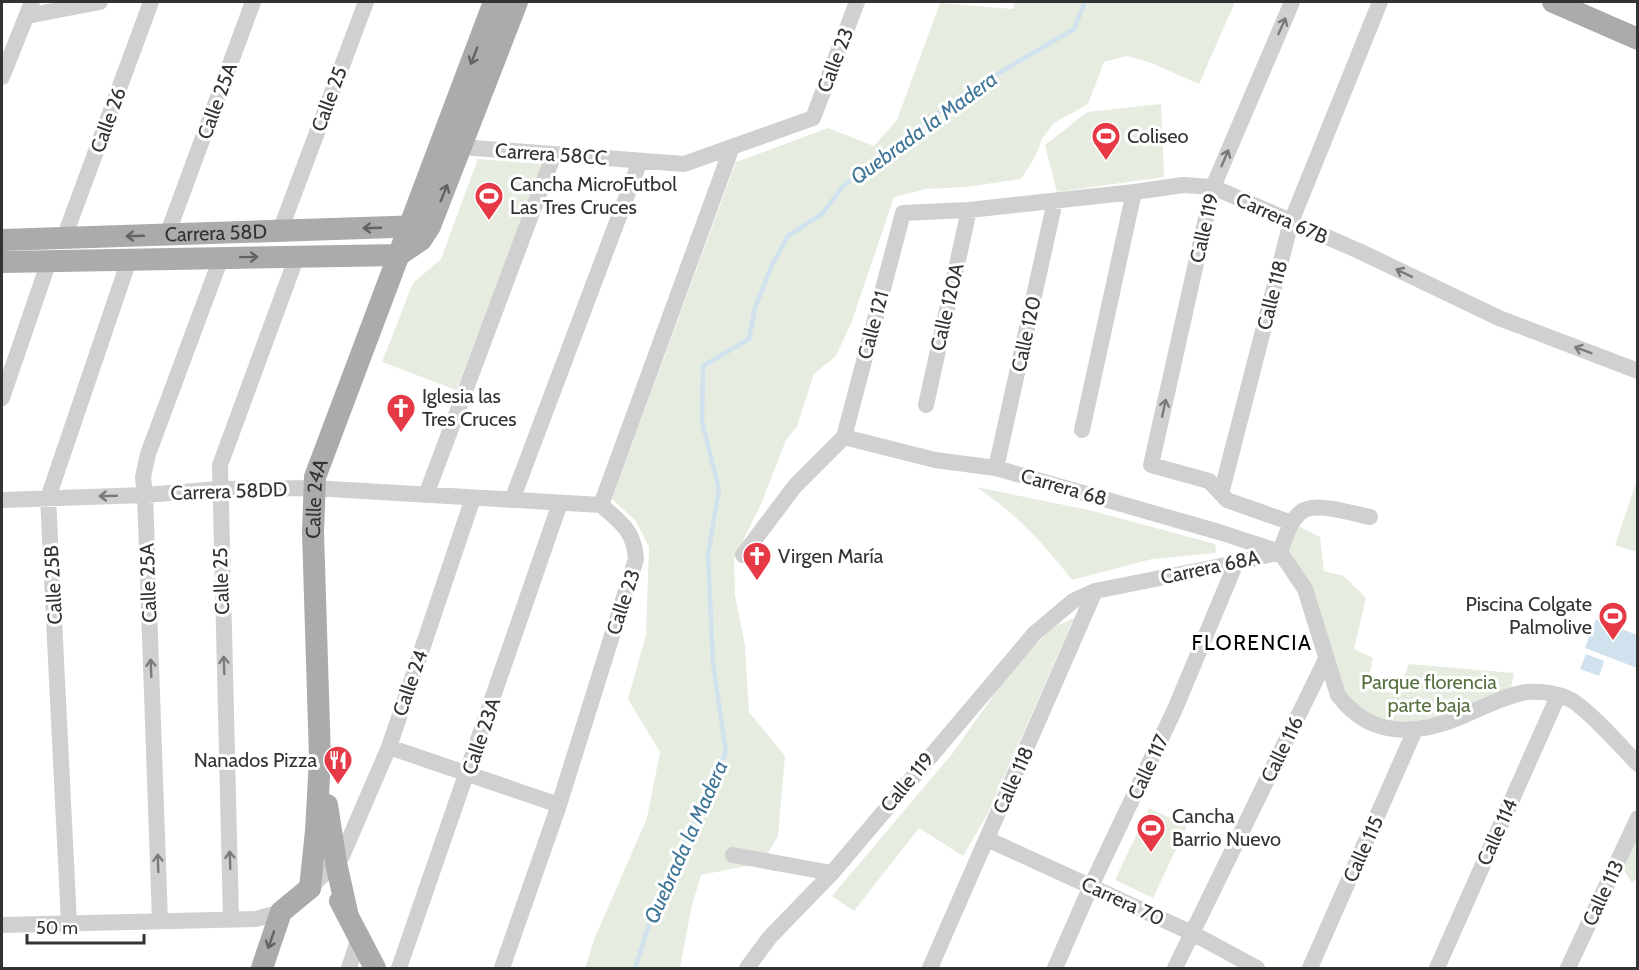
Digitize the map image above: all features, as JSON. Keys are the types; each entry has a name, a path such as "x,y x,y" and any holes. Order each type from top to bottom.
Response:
{"main road":[{"path":"399,255 421,240 420,226 494,2"},
{"path":"420,226 461,147 517,2"},
{"path":"1553,2 1638,39"},
{"name":"Carrera 58D","path":"2,240 420,226"},
{"name":"Carrera 58D","path":"2,262 399,255"},
{"name":"Calle 24A","path":"310,888 320,759 313,488 319,464 399,255"},
{"name":"Calle 24A","path":"320,759 336,863 347,912"},
{"path":"262,969 281,912 310,888 322,889 341,902 375,969"}],"street":[{"path":"2,77 30,9 100,2"},
{"name":"Calle 26","path":"64,238 151,2"},
{"name":"Calle 25A","path":"167,235 253,2"},
{"name":"Calle 25","path":"280,231 366,2"},
{"name":"Calle 23","path":"813,118 857,2"},
{"name":"Calle 119","path":"1221,494 1209,481 1152,465 1213,187 1292,2"},
{"name":"Calle 118","path":"1221,494 1291,222 1380,2"},
{"name":"Carrera 58CC","path":"461,147 684,164 813,118"},
{"path":"601,505 732,147"},
{"path":"426,495 554,154"},
{"path":"512,500 640,161"},
{"name":"Carrera 67B","path":"903,213 969,210 1183,185 1213,187 1499,318 1638,372"},
{"path":"1082,430 1134,192"},
{"name":"Calle 120","path":"996,468 1055,201"},
{"name":"Calle 120A","path":"926,405 969,210"},
{"name":"Calle 121","path":"844,437 903,213"},
{"name":"Calle 25","path":"231,919 220,465 297,256"},
{"name":"Calle 25A","path":"160,921 143,477 148,454 221,258"},
{"name":"Calle 25B","path":"69,923 48,498 129,260"},
{"path":"2,398 49,261"},
{"path":"743,555 795,486 844,437"},
{"name":"Carrera 68","path":"844,437 935,460 996,468 1219,532 1280,552"},
{"name":"Carrera 58DD","path":"2,500 145,495 219,489 313,488 601,505"},
{"path":"1221,494 1227,500 1296,517"},
{"name":"Calle 24","path":"310,888 342,856 389,747 473,498"},
{"name":"Calle 23A","path":"399,969 468,775 560,503"},
{"name":"Calle 23","path":"502,969 559,805 636,559 635,545 627,528 601,505"},
{"path":"1280,552 1296,517 1316,506 1370,517"},
{"name":"Carrera 68A","path":"1073,601 1095,591 1280,552 1305,589 1338,695 1349,710 1368,723 1390,729 1415,730 1454,719 1518,694 1543,692 1569,698 1638,764"},
{"name":"Calle 117","path":"1055,969 1091,886 1175,709 1236,563"},
{"name":"Calle 118","path":"930,969 1095,591"},
{"name":"Calle 119","path":"747,969 770,937 832,873 1035,633 1073,601"},
{"name":"Calle 116","path":"1175,969 1326,659"},
{"name":"Calle 114","path":"1437,969 1558,696"},
{"name":"Calle 115","path":"1310,969 1415,730"},
{"path":"389,747 559,805"},
{"name":"Calle 113","path":"1568,969 1638,818"},
{"path":"316,831 325,852 336,863"},
{"name":"Carrera 70","path":"987,839 1192,933 1257,969"},
{"path":"733,855 832,873"},
{"path":"2,925 256,919 281,912"},
{"path":"349,969 359,938"}],"green space":[{"path":"1014,2 1235,2 1199,84 1149,62 1127,56 1104,62 1088,104 1054,123 1042,139 1035,157 1021,179 965,187 926,189 894,197 852,321 836,356 814,374 797,426 786,440 761,504 734,559 735,595 745,646 749,712 785,756 778,836 762,863 701,875 691,909 680,968 585,968 594,940 647,818 660,752 628,699 646,635 649,547 636,521 612,499 736,162 828,128 874,146 897,120 940,3 1013,9"},
{"name":"Coliseo","path":"1161,104 1164,177 1057,192 1045,145 1087,112"},
{"path":"478,159 544,164 456,390 382,362 413,283 441,259"},
{"path":"1637,480 1638,552 1615,545"},
{"path":"976,487 1089,510 1215,544 1216,553 1152,559 1072,580 1028,529 1004,507"},
{"name":"Parque florencia parte baja","path":"1292,523 1320,537 1324,571 1344,576 1366,598 1354,649 1373,658 1367,688 1397,694 1409,664 1514,673 1509,697 1412,724 1378,721 1351,703 1280,552"},
{"path":"1074,618 988,813 963,856 919,828 854,911 832,896 952,754 1008,675 1052,628"},
{"name":"Cancha Barrio Nuevo","path":"1149,808 1187,826 1153,898 1115,880"},
{"path":"1637,828 1637,878 1632,883 1619,863"}],"water":[{"name":"Piscina Colgate Palmolive","path":"1596,619 1637,635 1637,668 1585,648"},
{"path":"1586,654 1604,661 1599,676 1580,669"}],"waterway":[{"name":"Quebrada la Madera","path":"635,968 655,906 726,752 713,663 708,555 719,489 702,422 703,366 749,339 755,308 771,267 788,236 822,214 843,186 963,94 1074,29 1085,2"}],"place":[{"name":"Coliseo","path":"1106,162"},
{"name":"Cancha MicroFutbol Las Tres Cruces","path":"489,222"},
{"name":"Iglesia las Tres Cruces","path":"401,434"},
{"name":"Virgen María","path":"757,582"},
{"name":"Piscina Colgate Palmolive","path":"1613,642"},
{"name":"Nanados Pizza","path":"338,786"},
{"name":"Cancha Barrio Nuevo","path":"1151,854"}],"district":[{"name":"FLORENCIA","path":"1252,643"}]}
